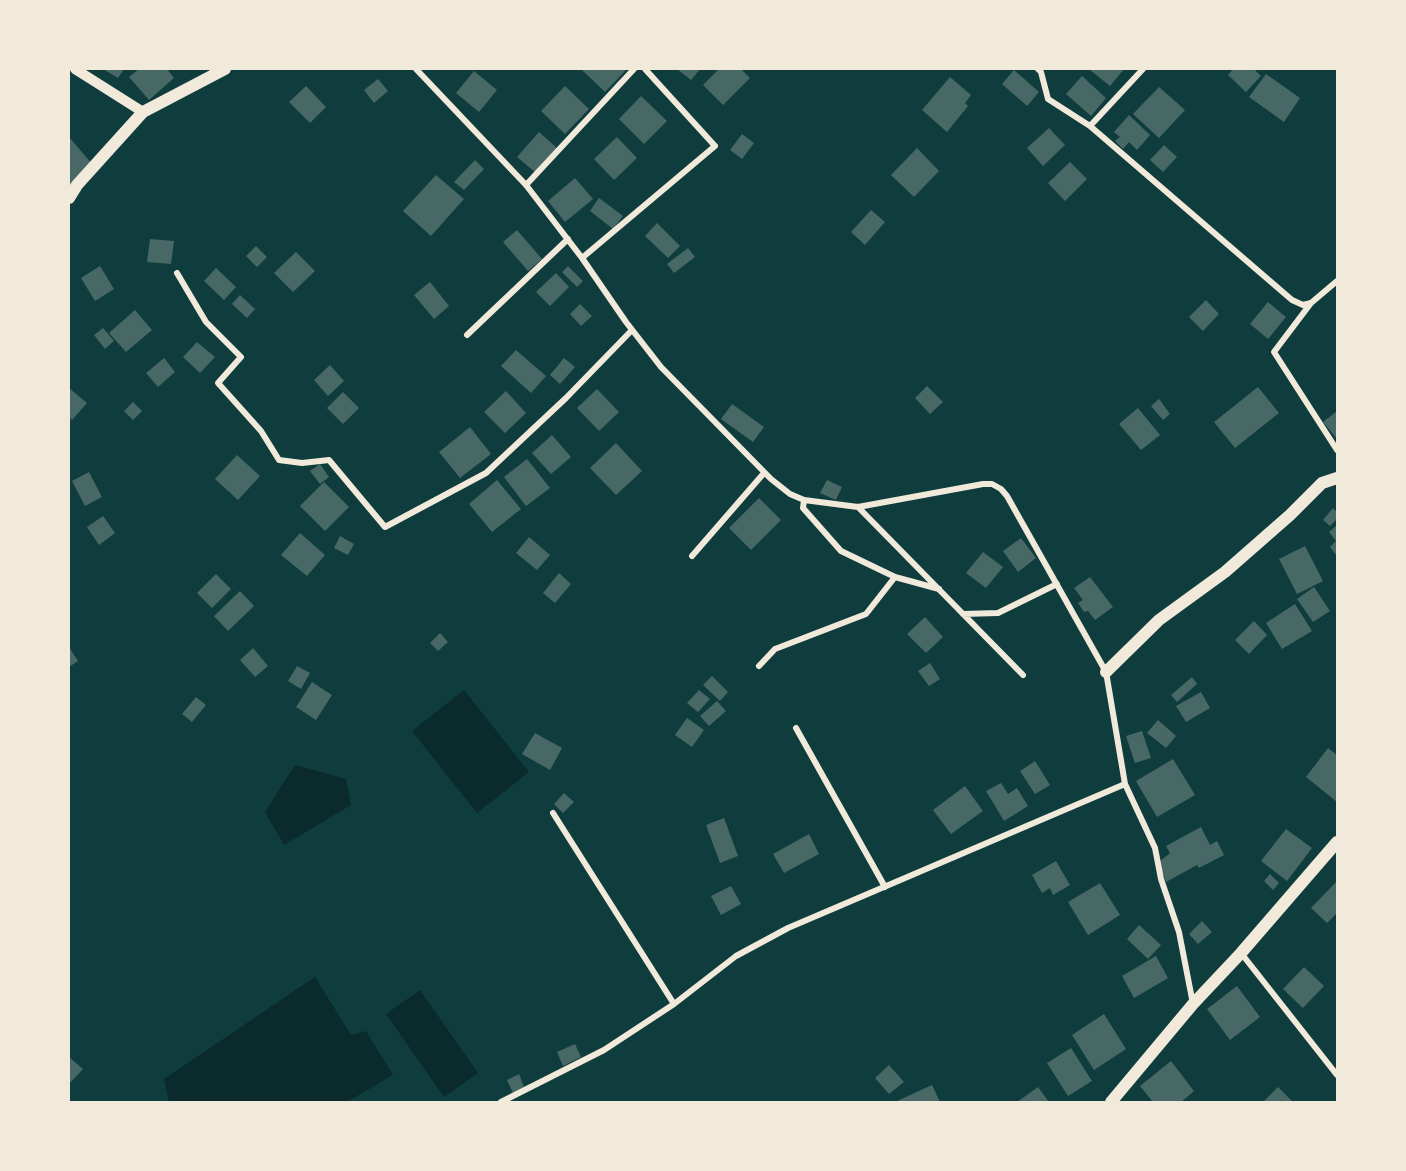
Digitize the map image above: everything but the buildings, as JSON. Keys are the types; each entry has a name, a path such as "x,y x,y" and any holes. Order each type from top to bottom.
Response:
{"main road":[{"path":"69,198 77,185 143,112 225,69"},
{"path":"1106,672 1158,620 1226,572 1322,483 1337,478"},
{"path":"1111,1102 1193,1004 1241,953 1337,842"}],"street":[{"path":"75,69 143,112"},
{"path":"416,69 526,185 661,367 764,473 790,494 804,500 858,507 983,484 992,484 1007,496 1106,672 1125,784 1155,848 1161,879 1179,932 1193,1004"},
{"path":"526,185 634,69"},
{"path":"582,258 715,146 645,69"},
{"path":"1038,69 1041,72 1048,99 1090,126 1292,300 1303,305 1311,303"},
{"path":"1090,126 1143,69"},
{"path":"467,335 567,239"},
{"path":"177,273 207,322 242,357 218,383 261,431 279,460 302,463 328,460 385,527 486,473 566,398 632,330"},
{"path":"1337,281 1311,303 1274,352 1337,450"},
{"path":"692,556 764,473"},
{"path":"804,500 803,508 841,551 895,577 940,590"},
{"path":"858,507 1023,675"},
{"path":"759,666 775,649 866,614 895,577"},
{"path":"963,614 998,613 1057,584"},
{"path":"796,728 885,887"},
{"path":"501,1102 604,1050 674,1004 736,956 788,928 1125,784"},
{"path":"553,813 674,1004"},
{"path":"1241,953 1337,1075"}],"water":[{"path":"464,690 529,772 477,813 412,731"},
{"path":"295,765 346,779 351,805 284,845 265,812"},
{"path":"315,977 351,1035 366,1031 393,1075 347,1102 169,1102 164,1079"},
{"path":"420,990 478,1073 444,1097 386,1014"}]}
